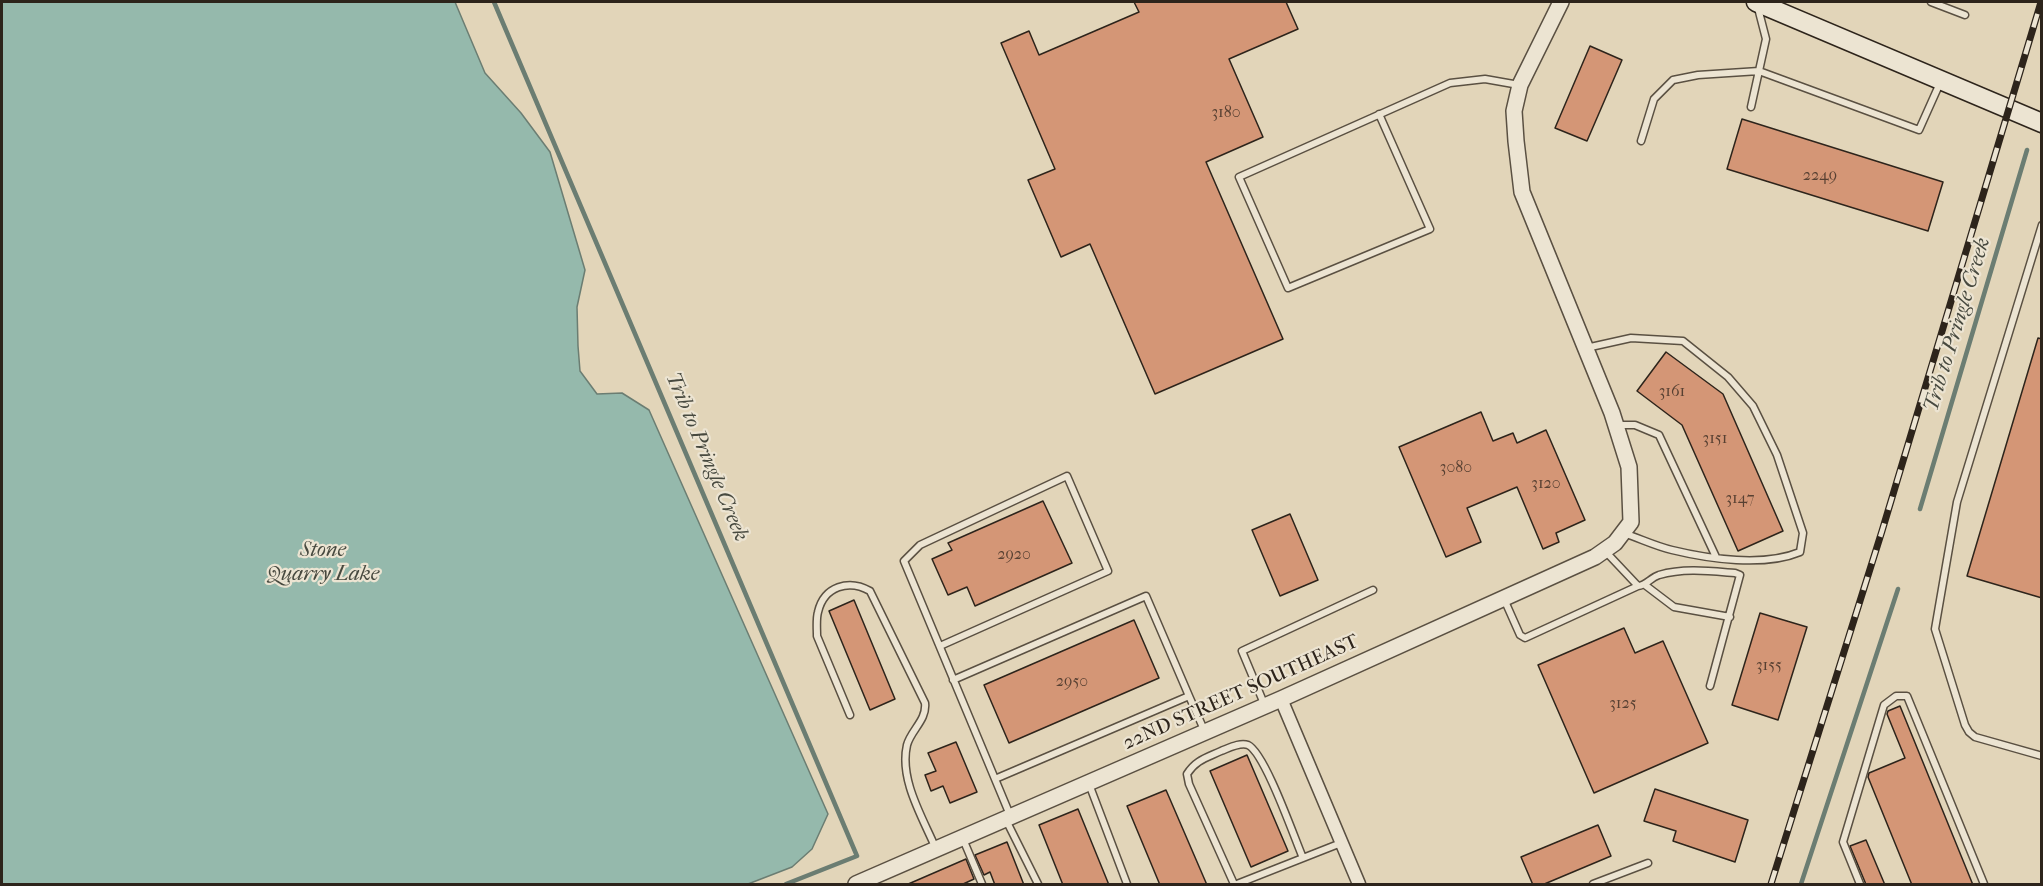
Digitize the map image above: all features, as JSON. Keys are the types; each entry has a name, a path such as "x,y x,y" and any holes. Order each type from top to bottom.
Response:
{"main road":[{"path":"1757,2 2042,123"}],"street":[{"path":"1561,2 1520,85 1514,111 1522,192 1616,425 1629,467 1627,527"},
{"name":"22ND STREET SOUTHEAST","path":"856,885 883,879 936,850 1281,699 1596,557 1615,543 1627,527"},
{"path":"1281,699 1359,885"}],"lane":[{"path":"1751,107 1766,39 1757,2"},
{"path":"1931,2 1965,15"},
{"path":"1641,141 1654,99 1673,80 1698,75 1759,71 1919,130 1941,80"},
{"path":"1379,114 1430,230 1288,288 1239,177 1379,114 1450,83 1485,79 1520,85"},
{"path":"2042,225 1957,502 1935,629 1969,732 1975,737 2042,756"},
{"path":"1586,348 1631,338 1683,341 1728,376 1753,406 1777,455 1803,533 1803,544 1800,552 1791,556 1744,561 1670,550 1627,527"},
{"path":"1616,425 1635,425 1659,435 1716,557"},
{"path":"939,646 1108,571 1067,476 920,545 904,561 939,646 995,779 1008,818 1038,885"},
{"path":"1604,550 1641,586 1674,607 1730,617"},
{"path":"1503,599 1520,635 1525,638 1641,586 1655,576 1694,570 1739,574 1730,617 1710,686"},
{"path":"850,715 818,636 817,622 818,610 825,599 835,588 849,584 859,585 870,591 925,703 926,710 908,742 905,765 909,784 936,850"},
{"path":"1265,706 1242,651 1373,590"},
{"path":"954,680 1146,596 1205,732"},
{"path":"995,779 1189,696"},
{"path":"1860,885 1843,843 1884,705 1896,696 1907,696 1984,885"},
{"path":"1303,858 1262,760 1250,746 1242,744 1231,747 1194,763 1187,774 1189,784 1235,885 1341,843"},
{"path":"1089,783 1127,885"},
{"path":"963,838 982,885"},
{"path":"1593,885 1648,863"}],"water":[{"name":"Stone Quarry Lake","path":"2,2 455,2 485,73 521,113 550,152 585,270 577,307 580,371 597,394 622,393 649,410 828,814 812,849 792,867 748,884 2,884"}],"building":[{"path":"1134,2 1286,2 1298,29 1229,59 1263,137 1206,162 1283,339 1155,394 1090,244 1061,257 1028,180 1055,169 1001,43 1029,31 1039,55 1139,12"},
{"path":"1590,46 1622,60 1587,141 1555,128"},
{"path":"1742,119 1943,182 1928,231 1727,169"},
{"path":"2038,338 2042,339 2042,598 1967,576"},
{"path":"1666,352 1723,394 1783,531 1738,551 1682,425 1637,391"},
{"path":"1481,412 1493,441 1513,433 1517,443 1546,430 1585,520 1556,533 1559,542 1543,549 1517,487 1467,508 1481,542 1446,557 1399,447"},
{"path":"1043,501 1072,563 975,606 967,587 948,595 932,559 952,550 948,543"},
{"path":"1290,514 1318,580 1280,596 1252,530"},
{"path":"854,600 895,699 870,710 829,611"},
{"path":"1760,613 1807,627 1778,720 1732,705"},
{"path":"1134,620 1159,678 1009,743 984,685"},
{"path":"1624,628 1635,653 1663,641 1708,743 1594,793 1538,665"},
{"path":"1900,706 1973,885 1912,885 1868,777 1869,773 1905,758 1887,714 1888,711"},
{"path":"956,742 977,792 950,803 943,786 931,791 925,775 936,771 928,753"},
{"path":"1247,755 1288,851 1251,867 1210,771"},
{"path":"1655,789 1748,820 1735,862 1673,841 1676,831 1644,821"},
{"path":"1166,790 1207,885 1160,885 1127,806"},
{"path":"1078,809 1109,885 1063,885 1039,825"},
{"path":"1598,825 1611,856 1542,885 1533,885 1521,857"},
{"path":"1866,840 1885,885 1866,885 1850,846"},
{"path":"1007,842 1024,885 995,885 990,872 984,875 975,855"},
{"path":"966,859 974,879 961,885 906,885"}],"waterway":[{"name":"Trib to Pringle Creek","path":"494,2 857,856 786,884"},
{"name":"Trib to Pringle Creek","path":"1920,509 2027,150"},
{"name":"Trib to Pringle Creek","path":"1801,884 1898,589"}],"railway":[{"path":"1771,884 1882,531 2041,2"}]}
